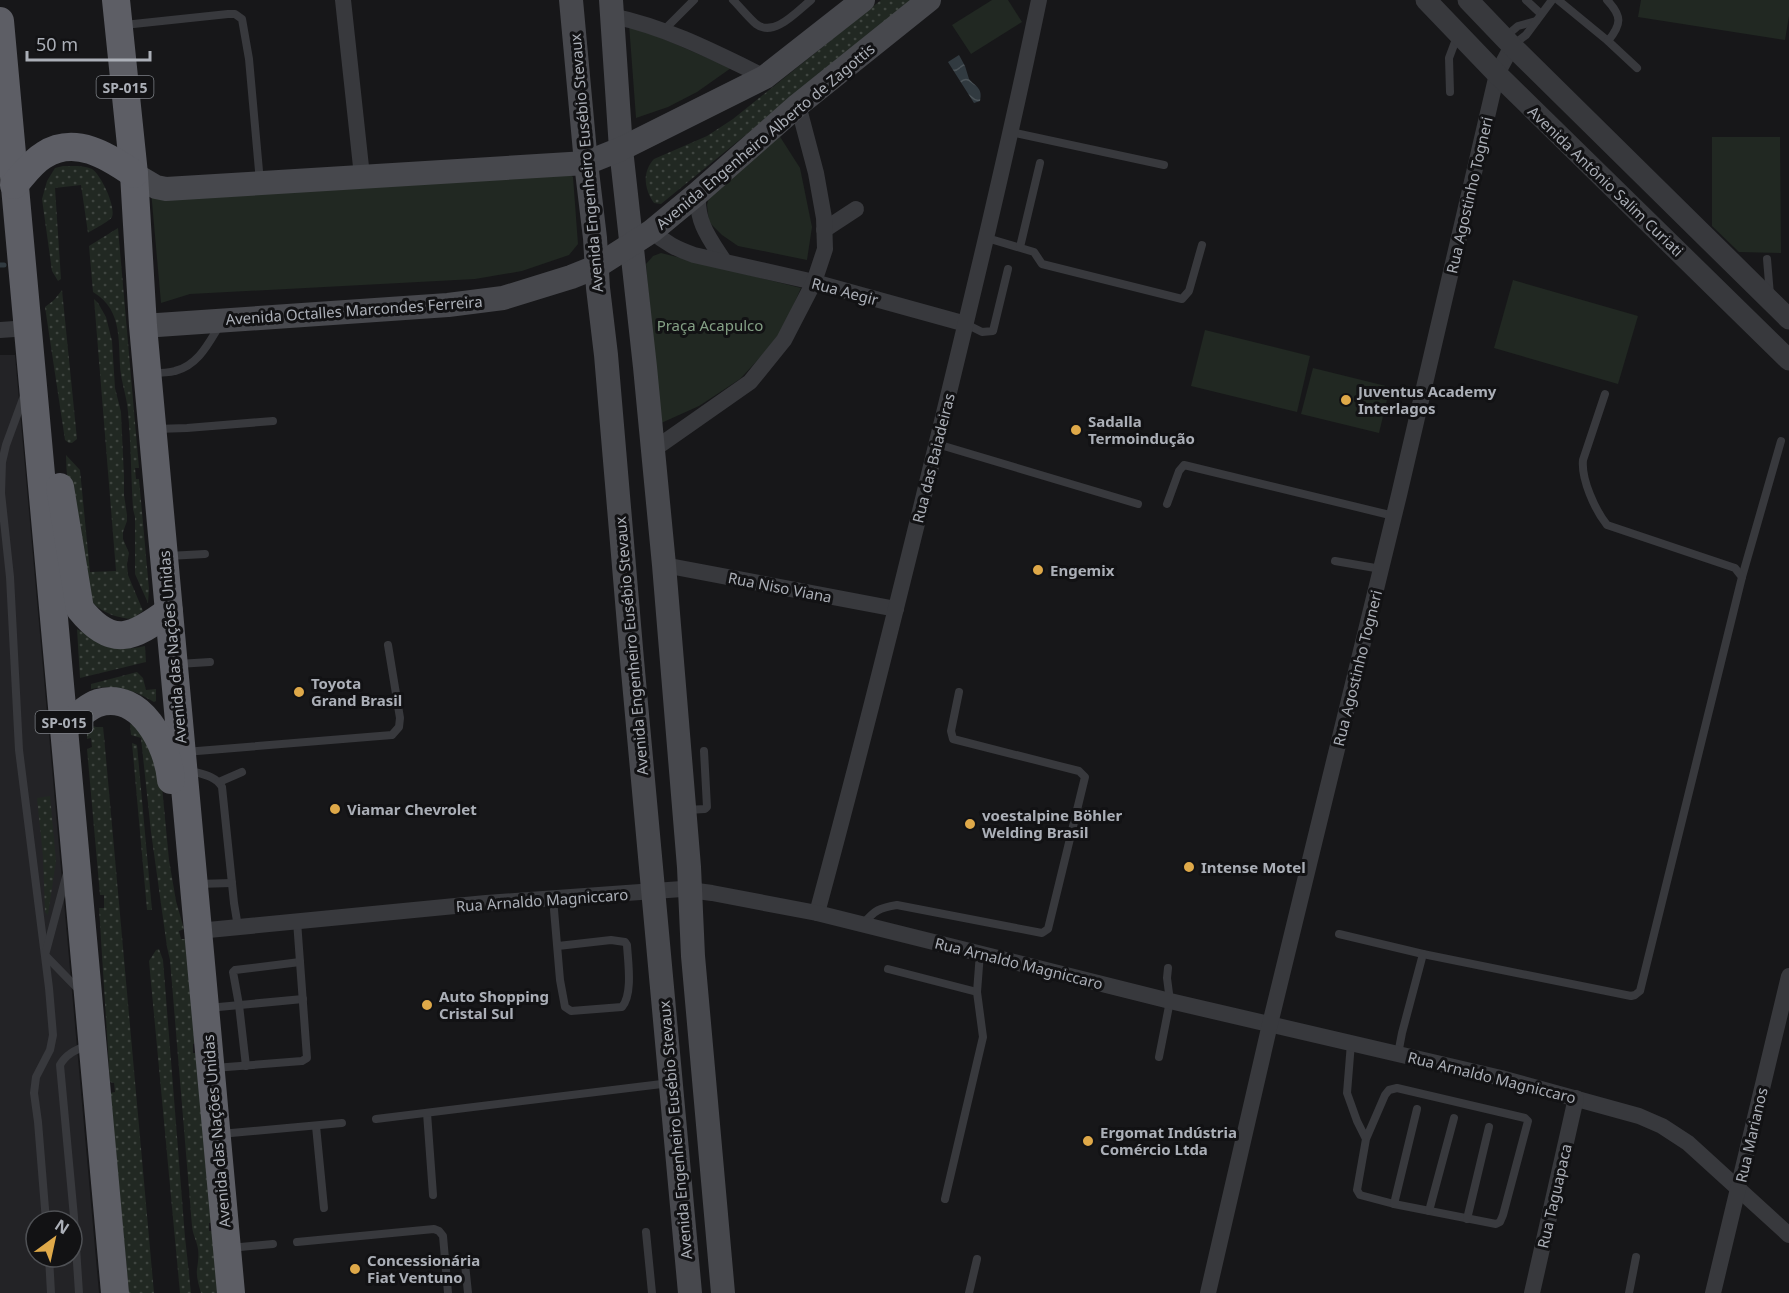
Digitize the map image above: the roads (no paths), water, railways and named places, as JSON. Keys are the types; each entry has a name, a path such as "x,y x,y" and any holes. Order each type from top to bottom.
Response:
{"highway":[{"name":"Avenida das Nações Unidas","path":"118,12 134,174 143,326 231,1293"},
{"name":"SP-015","path":"0,21 7,192 29,328 115,1293"},
{"path":"7,192 38,159 61,147 92,150 108,156 134,174"},
{"path":"34,383 50,418 80,609 92,623 108,633 123,635 134,633 148,626 169,611"},
{"path":"64,728 91,706 99,703 116,701 142,713 160,739 170,769 179,863 196,906"}],"main road":[{"name":"Avenida Engenheiro Eusébio Stevaux","path":"571,0 585,163 606,355 690,1293"},
{"path":"134,174 156,187 166,189 585,163 621,149 765,77 863,0"},
{"name":"Avenida Engenheiro Alberto de Zagottis","path":"596,267 652,231 798,105 929,0"},
{"path":"611,8 621,149 653,450 684,811 693,956 723,1293"},
{"name":"Avenida Octalles Marcondes Ferreira","path":"143,326 448,305 503,297 572,277 596,267"},
{"path":"606,355 620,353 629,355 645,367"}],"street":[{"path":"343,0 362,176"},
{"name":"Rua das Baiadeiras","path":"817,913 896,609 987,238 1039,0"},
{"name":"Avenida Antônio Salim Curiati","path":"1468,0 1789,319"},
{"name":"Avenida Antônio Salim Curiati","path":"1434,3 1458,33 1497,74 1789,360"},
{"path":"611,8 634,21 692,41 765,77"},
{"name":"Rua Agostinho Togneri","path":"1208,1293 1497,74 1508,42"},
{"path":"653,450 750,382 784,340 814,282 825,249 824,218 816,173 798,105"},
{"path":"1583,158 1604,136"},
{"path":"698,193 699,217 724,261"},
{"path":"824,230 856,209"},
{"name":"Rua Aegir","path":"652,231 676,249 814,282 966,324"},
{"path":"0,330 29,328"},
{"name":"Rua Niso Viana","path":"663,565 896,609"},
{"name":"Rua Arnaldo Magniccaro","path":"196,906 238,927 486,903 690,889 817,913 1170,1001 1501,1078 1639,1116 1662,1126 1688,1143 1789,1235"},
{"name":"Rua Marianos","path":"1713,1293 1788,986"},
{"name":"Rua Taguapaca","path":"1532,1293 1576,1098"}],"lane":[{"path":"663,31 694,0"},
{"path":"733,0 758,25 767,29 776,28 811,0"},
{"path":"1526,0 1539,18"},
{"path":"1508,42 1526,35 1552,0"},
{"path":"1558,0 1637,68"},
{"path":"1607,0 1617,11 1619,21 1616,31 1608,41"},
{"path":"118,12 235,14 242,19 249,59 260,183"},
{"path":"1450,92 1449,58 1458,33"},
{"path":"1011,132 1164,165"},
{"path":"1020,247 1040,163"},
{"path":"987,238 1034,252 1042,264 1182,299 1189,291 1202,245"},
{"path":"1767,259 1771,301"},
{"path":"966,324 982,332 993,331 1008,269"},
{"path":"148,374 176,371 197,359 223,320"},
{"path":"34,383 9,435 2,462 1,493 10,578 19,750 53,1035 50,1050 36,1077 34,1093 45,1209"},
{"path":"1605,394 1583,460 1582,471 1599,514 1607,525 1734,568 1742,577"},
{"path":"153,429 273,421"},
{"path":"1339,934 1423,954 1631,996 1640,991 1742,577 1780,441"},
{"path":"936,444 1138,504"},
{"path":"1167,504 1179,471 1184,465 1394,516"},
{"path":"164,556 205,554"},
{"path":"1335,561 1381,569"},
{"path":"0,573 10,578"},
{"path":"183,761 392,735 399,727 400,718 388,645"},
{"path":"174,664 210,662"},
{"path":"863,924 880,908 897,905 1042,933 1048,929 1085,777 1079,771 953,739 951,731 959,692"},
{"path":"684,811 707,807 704,751"},
{"path":"183,761 212,777 222,787 238,927"},
{"path":"219,782 242,772"},
{"path":"45,955 75,847"},
{"path":"196,906 232,883"},
{"path":"553,898 560,980 565,1007 572,1011 622,1007 625,1004 628,996 629,974 625,942 611,940 558,946"},
{"path":"211,1068 302,1061 307,1058 297,921"},
{"path":"945,1199 983,1037 977,992 981,954"},
{"path":"1398,1054 1401,1033 1423,954"},
{"path":"45,955 88,1000"},
{"path":"246,1066 239,1005 232,972 300,962"},
{"path":"1160,1057 1170,1001 1168,968"},
{"path":"888,969 977,992"},
{"path":"205,1009 303,999"},
{"path":"79,1293 60,1065 71,1053 93,1042"},
{"path":"1351,1043 1347,1093 1366,1140"},
{"path":"376,1119 671,1082"},
{"path":"1397,1088 1525,1118 1528,1121 1500,1222 1496,1224 1360,1195 1357,1190 1366,1140 1385,1095 1389,1090 1397,1088"},
{"path":"1394,1204 1417,1109"},
{"path":"427,1113 433,1195"},
{"path":"1429,1211 1454,1118"},
{"path":"217,1135 342,1123"},
{"path":"316,1126 324,1208"},
{"path":"1467,1219 1489,1127"},
{"path":"297,1242 434,1229 443,1236 448,1293"},
{"path":"646,1232 652,1293"},
{"path":"227,1248 273,1244"},
{"path":"1629,1293 1636,1257"},
{"path":"969,1293 977,1259"},
{"path":"465,1264 468,1293"},
{"path":"50,1269 51,1293"}],"water":[{"path":"959,55 969,79 980,90 980,101 974,103 948,62"}],"place":[{"name":"Juventus Academy Interlagos","path":"1346,400"},
{"name":"Sadalla Termoindução","path":"1076,430"},
{"name":"Engemix","path":"1038,570"},
{"name":"Toyota Grand Brasil","path":"299,692"},
{"name":"Viamar Chevrolet","path":"335,809"},
{"name":"voestalpine Böhler Welding Brasil","path":"970,824"},
{"name":"Intense Motel","path":"1189,867"},
{"name":"Auto Shopping Cristal Sul","path":"427,1005"},
{"name":"Ergomat Indústria Comércio Ltda","path":"1088,1141"},
{"name":"Concessionária Fiat Ventuno","path":"355,1269"}],"park label":[{"name":"Praça Acapulco","path":"710,325"}]}
